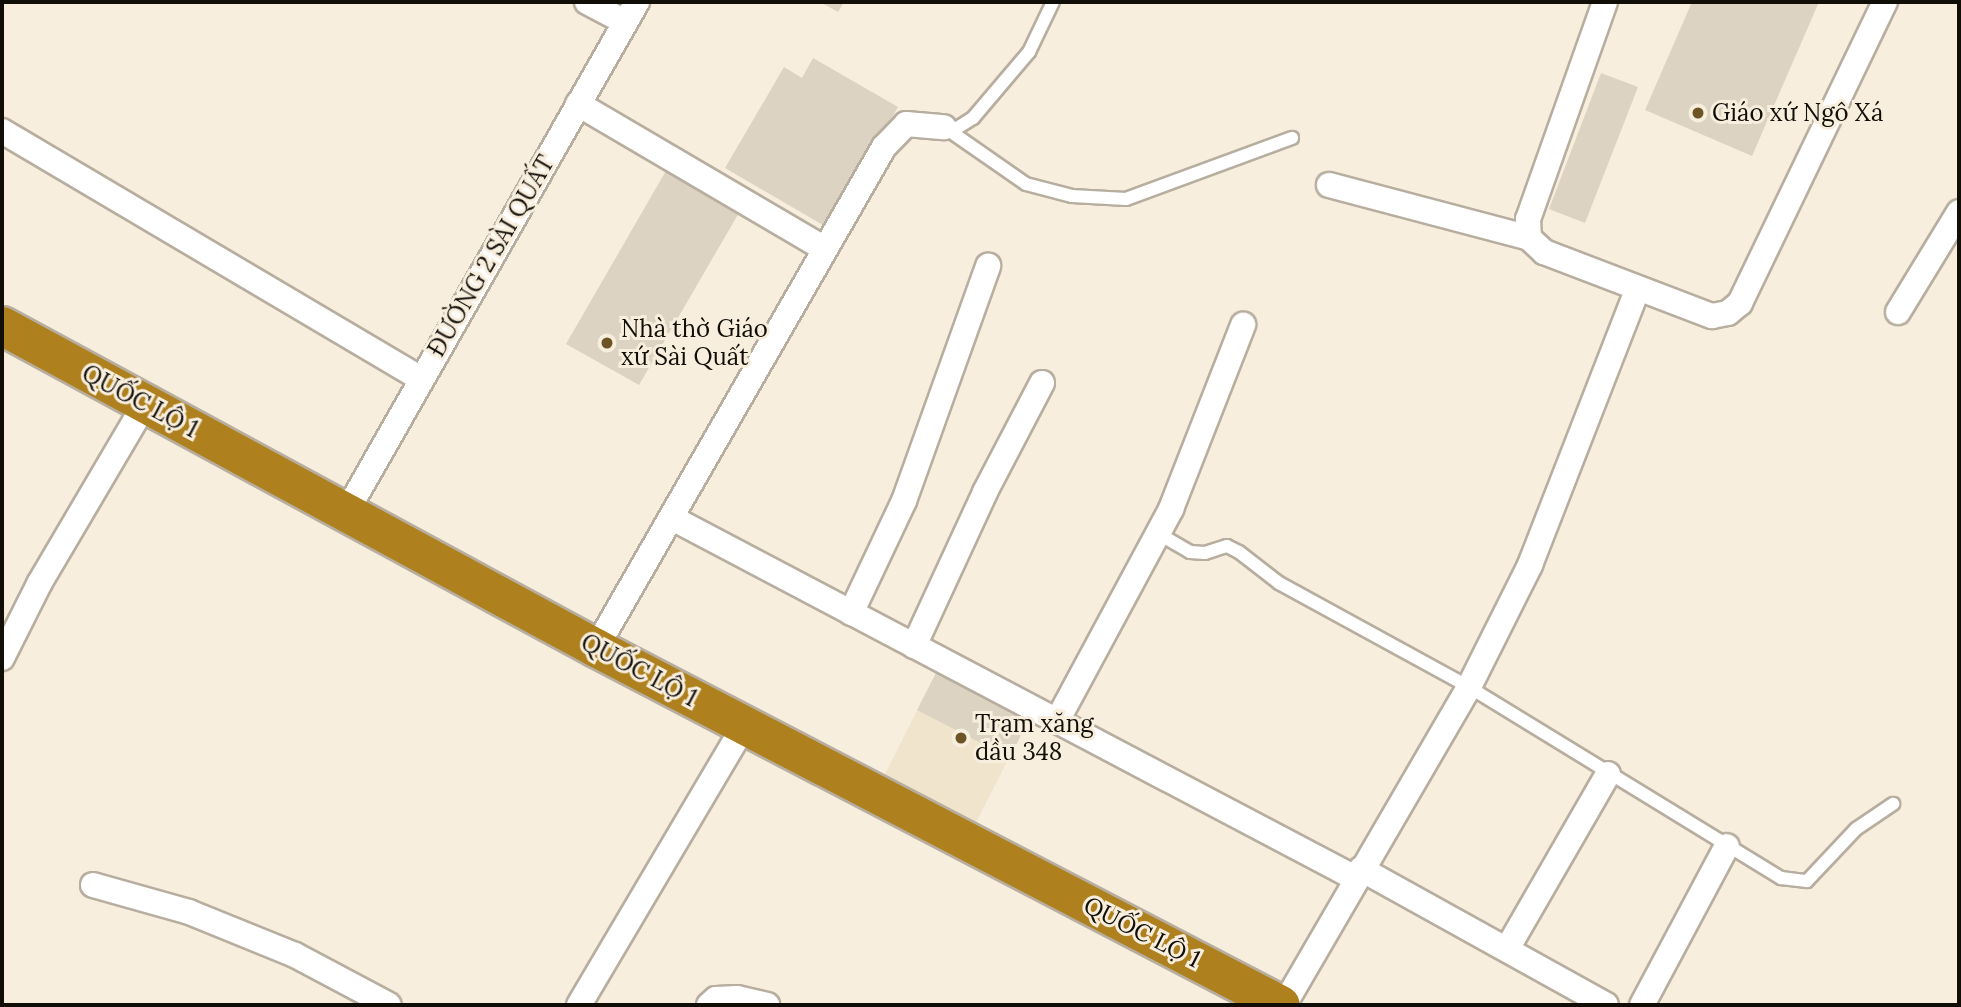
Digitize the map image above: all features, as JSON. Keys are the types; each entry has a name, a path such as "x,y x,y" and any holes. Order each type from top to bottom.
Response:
{"highway":[{"name":"QUỐC LỘ 1","path":"2,326 596,648 1266,1001"}],"street":[{"path":"587,2 631,12"},
{"path":"1529,238 1528,219 1605,2"},
{"path":"1329,185 1529,238 1544,251 1637,290 1712,316 1728,313 1740,303 1885,2"},
{"name":"ĐƯỜNG 2 SÀI QUẤT","path":"347,512 631,12"},
{"path":"578,104 825,249"},
{"path":"596,648 825,249 897,132 906,124 944,127"},
{"path":"2,131 421,379"},
{"path":"1898,312 1959,212"},
{"path":"851,613 904,501 988,266"},
{"path":"1266,1001 1358,873 1469,687 1530,565 1637,290"},
{"path":"1057,721 1158,534 1243,325"},
{"path":"914,646 985,492 1042,383"},
{"path":"2,658 39,584 145,404"},
{"path":"672,518 1057,721 1507,949 1606,1005"},
{"path":"579,1005 744,726"},
{"path":"1507,949 1608,774"},
{"path":"1642,1005 1727,846"},
{"path":"93,885 189,912 272,945 389,1005"},
{"path":"709,1005 716,999 737,998 767,1005"}],"lane":[{"path":"944,127 957,128 973,118 1029,52 1053,2"},
{"path":"944,127 1026,184 1072,196 1126,199 1292,138"},
{"path":"1158,534 1190,552 1205,553 1227,546 1279,583 1469,687 1781,878 1807,881 1856,829 1893,804"}],"shaded area":[{"name":"Trạm xăng dầu 348","path":"937,671 1029,718 975,825 883,778"}],"building":[{"path":"820,2 844,2 838,12"},
{"path":"1692,2 1819,2 1752,156 1645,110"},
{"path":"813,58 898,107 828,228 725,168 784,67 802,78"},
{"path":"1601,73 1638,87 1585,223 1549,209"},
{"path":"667,169 740,211 639,385 566,344"},
{"path":"937,671 1029,718 1010,758 917,710"}],"place":[{"name":"Giáo xứ Ngô Xá","path":"1698,113"},
{"name":"Nhà thờ Giáo xứ Sài Quất","path":"607,343"},
{"name":"Trạm xăng dầu 348","path":"961,738"}]}
